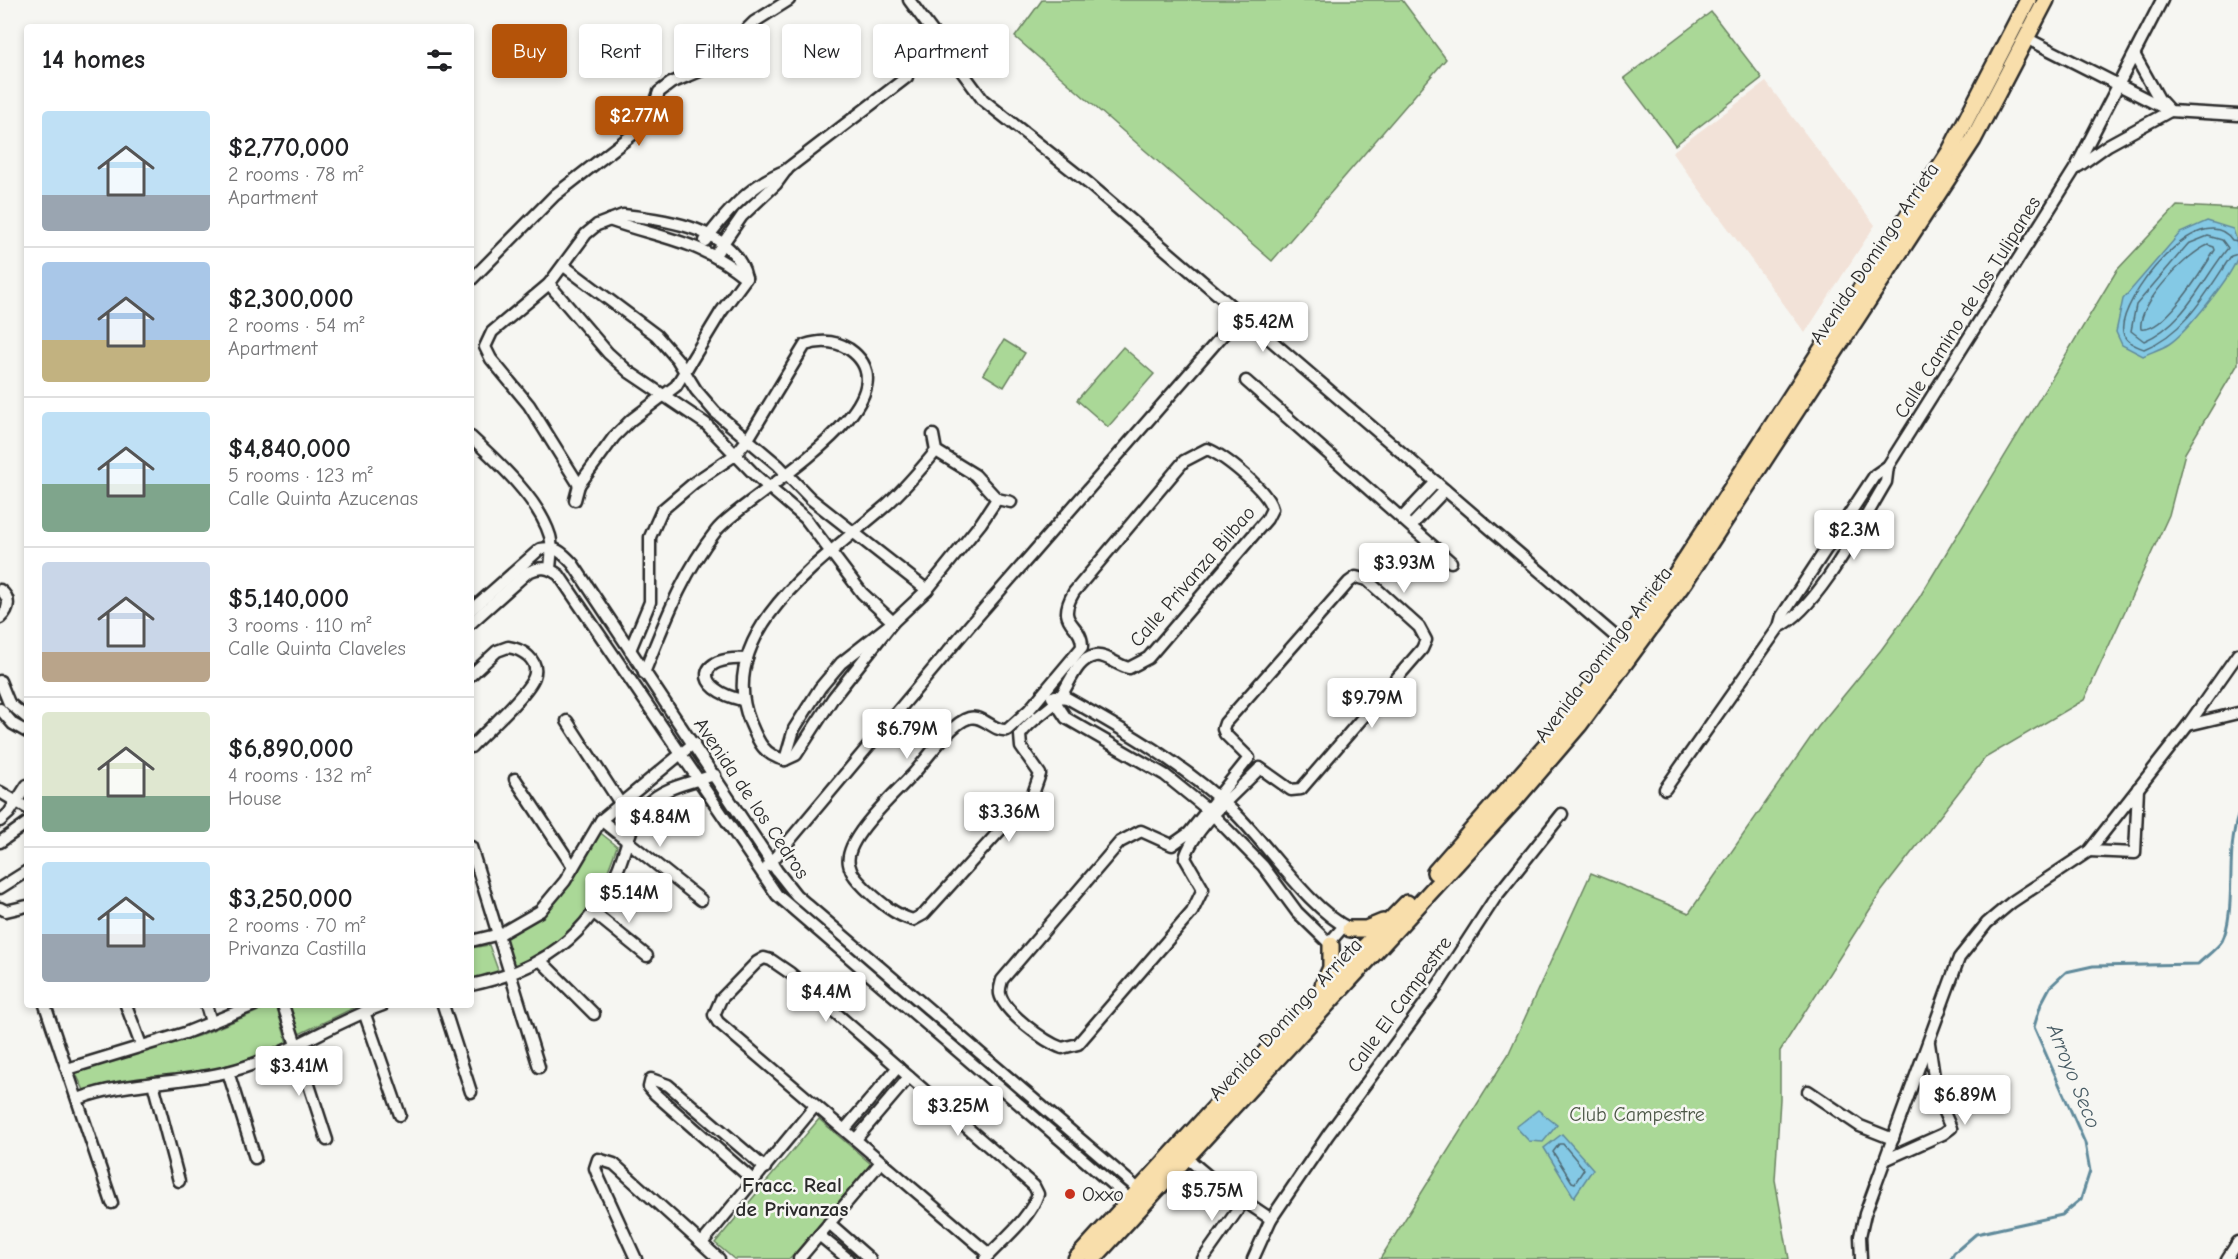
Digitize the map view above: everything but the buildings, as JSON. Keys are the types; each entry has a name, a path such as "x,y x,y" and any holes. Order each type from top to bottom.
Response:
{"main road":[{"name":"Avenida Domingo Arrieta","path":"1093,1259 1140,1199 1510,797 1554,738 1630,648 1680,578 1846,321 1973,140 2031,5 2046,0"},
{"name":"Avenida Domingo Arrieta","path":"1181,1154 1317,996 1365,955 1404,906 1510,797"},
{"path":"1347,928 1375,927 1404,906"},
{"path":"1347,928 1365,955"},
{"path":"1317,996 1331,968 1330,944 1365,955"},
{"name":"Avenida Domingo Arrieta","path":"1076,1259 1140,1199"}],"street":[{"path":"474,277 555,195 641,128 651,115 659,92 671,83 707,68 754,22 789,0"},
{"path":"909,0 983,100 1072,170 1630,648"},
{"name":"Calle Camino de los Tulipanes","path":"1665,789 1779,627 1782,616 1875,476 1888,466 2076,167 2162,0"},
{"path":"2018,35 2170,111 2238,115"},
{"path":"2135,56 2159,99 2170,111"},
{"path":"700,248 746,195 771,176 787,169 906,78"},
{"name":"Calle Camino de los Tulipanes","path":"2076,167 2170,111"},
{"path":"715,255 742,216 776,184 787,169"},
{"path":"575,500 579,484 614,437 631,420 665,396 685,372 721,312 746,278 744,266 722,244 709,235 660,219 623,215 609,220 586,234 564,267 549,284 492,332 484,347 491,359 529,405 579,484"},
{"path":"609,220 700,248 715,255 746,278"},
{"path":"564,267 656,335 715,412 852,534 927,590"},
{"path":"549,284 608,353 629,372 706,424 805,518 862,593 893,622"},
{"path":"762,873 970,625 1240,314"},
{"path":"630,650 650,604 652,582 650,537 662,510 677,496 735,454 748,439 805,345 818,341 838,343 861,359 867,373 863,396 830,438 788,476 769,486 718,528 697,556 670,611 644,673"},
{"path":"1246,381 1451,562"},
{"path":"933,435 936,451 975,476 997,499 1011,502"},
{"path":"474,440 523,492 548,530 552,547 550,568 539,567 528,572 474,620"},
{"path":"893,622 833,698 796,754 785,760 766,753 759,742 742,700 747,659 765,620 783,596 916,476 936,451"},
{"name":"Calle Privanza Bilbao","path":"1055,698 1073,674 1092,656 1104,656 1129,668 1157,649 1267,519 1272,509 1262,491 1212,452 1199,451 1184,461 1074,592 1065,609 1066,617 1082,639 1082,647 1058,677"},
{"name":"Calle Camino de los Tulipanes","path":"1779,627 1791,622 1834,566 1886,482 1888,466"},
{"path":"1402,518 1436,482"},
{"path":"1411,526 1445,490"},
{"path":"785,760 786,748 794,729 820,688 841,663 893,622 927,590 981,523 997,499"},
{"path":"474,606 527,558 540,549 552,547"},
{"name":"Avenida de los Cedros","path":"552,547 573,564 644,673 796,895 1140,1199"},
{"name":"Avenida de los Cedros","path":"550,568 559,575 574,594 762,873 788,906 1140,1199"},
{"path":"1211,812 1191,842 1185,858 1203,889 1199,902 1078,1044 1062,1048 1054,1045 1012,1013 999,992 1002,980 1120,842 1141,831 1166,843 1177,844 1222,800 1260,768 1291,790 1301,789 1422,649 1426,640 1419,627 1367,580 1356,577 1349,582 1225,723 1223,729 1225,734 1249,758 1222,800"},
{"path":"0,590 8,600 8,606 0,618"},
{"path":"650,604 670,611"},
{"path":"474,672 497,651 508,647 524,652 532,659 535,669 533,678 524,691 474,744"},
{"path":"1861,1259 1860,1236 1865,1214 1948,982 1959,958 1972,939 2012,902 2089,851 2188,725 2238,654"},
{"path":"742,700 723,696 712,688 707,678 716,660 726,657 747,659"},
{"path":"1055,698 1020,735 1021,747 1040,774 1034,794 924,914 913,920 892,911 852,873 848,863 854,843 936,748 963,721 970,717 977,718 996,728 1007,730 1041,699 1055,698 1143,742 1222,800 1316,904 1347,928 1330,944 1297,912 1263,866 1211,812 1150,766 1066,718 1055,698 1058,677"},
{"path":"1029,710 1058,677"},
{"path":"0,681 9,703 24,716"},
{"path":"0,709 4,718 24,730"},
{"path":"2188,725 2238,713"},
{"path":"567,721 620,803"},
{"path":"474,940 500,934 540,911 553,898 600,820 680,752 694,743"},
{"path":"474,984 510,976 541,961 562,946 594,913 612,882 645,806 680,784 715,775"},
{"path":"515,779 573,867"},
{"path":"646,783 655,798"},
{"path":"2089,851 2135,853 2139,788"},
{"path":"0,821 24,790"},
{"path":"0,792 24,806"},
{"name":"Calle El Campestre","path":"1253,1259 1271,1219 1366,1081 1437,987 1495,898 1562,814"},
{"path":"600,820 701,900"},
{"path":"2,840 24,825"},
{"path":"474,856 500,934 510,976 539,1067"},
{"path":"0,888 24,873"},
{"path":"0,908 6,911 24,907"},
{"path":"594,913 647,956"},
{"path":"764,958 790,973 898,1067 1034,1186 1038,1194 1034,1204 987,1257 845,1129 726,1030 714,1015 721,999 764,958"},
{"path":"541,961 594,1014"},
{"path":"46,1008 112,1203"},
{"path":"127,1008 141,1045"},
{"path":"207,1008 212,1022"},
{"path":"67,1069 212,1022 247,1008"},
{"path":"284,1008 327,1140"},
{"path":"78,1099 103,1089 228,1072 274,1056 375,1008"},
{"path":"444,1008 471,1092"},
{"path":"364,1012 400,1115"},
{"path":"1886,1160 1943,1134 1951,1128 1937,1097 1929,1040"},
{"path":"845,1129 898,1067"},
{"path":"228,1072 255,1158"},
{"path":"856,1139 909,1077"},
{"path":"754,1181 655,1094 649,1087 651,1079 668,1084 765,1168"},
{"path":"153,1083 179,1181"},
{"path":"1808,1091 1860,1126 1893,1139"},
{"path":"702,1243 816,1106"},
{"path":"1181,1154 1271,1219"},
{"path":"636,1259 598,1176 595,1168 598,1159 614,1164 718,1259"},
{"path":"799,1259 881,1162"},
{"path":"1203,1259 1244,1201"},
{"path":"829,1224 870,1259"},
{"path":"819,1235 848,1259"},
{"path":"2227,1259 2238,1242"}],"shaded area":[{"path":"1766,82 1875,225 1805,333 1672,152"}],"green space":[{"path":"1042,0 1402,0 1446,59 1272,261 1015,37"},
{"path":"1711,12 1762,78 1675,145 1624,78"},
{"name":"Club Campestre","path":"2177,206 2238,209 2238,364 2185,453 2169,515 2084,700 1985,758 1881,892 1780,1051 1780,1099 1775,1180 1789,1259 1380,1259 1508,1055 1591,873 1689,913 1818,727 1881,650 1919,598 2117,270"},
{"path":"1004,340 1025,353 1004,387 983,374"},
{"path":"1123,347 1154,374 1108,427 1077,400"},
{"path":"598,831 617,846 591,905 567,934 552,946 512,968 506,938 542,917 562,895"},
{"path":"489,945 499,973 474,980 474,948"},
{"path":"266,1008 277,1008 287,1043 214,1070 113,1083 84,1090 75,1072 89,1065 198,1036"},
{"path":"288,1008 354,1008 295,1036"},
{"path":"819,1119 871,1164 790,1259 734,1259 715,1243"}],"water":[{"path":"2207,221 2233,229 2238,256 2228,276 2197,316 2169,344 2143,356 2122,345 2116,332 2123,299 2180,233"},
{"path":"1538,1110 1557,1125 1543,1142 1529,1141 1516,1127"},
{"path":"1562,1134 1593,1169 1574,1197 1544,1148"}],"waterway":[{"name":"Arroyo Seco","path":"1951,1259 1954,1253 1976,1234 2062,1215 2081,1199 2090,1171 2085,1143 2034,1027 2041,1004 2050,987 2066,972 2093,966 2198,964 2214,950 2222,941 2229,914 2232,847 2238,816"}],"place":[{"name":"Oxxo","path":"1070,1194"}],"district":[{"name":"Fracc. Real de Privanzas","path":"792,1197"}]}
